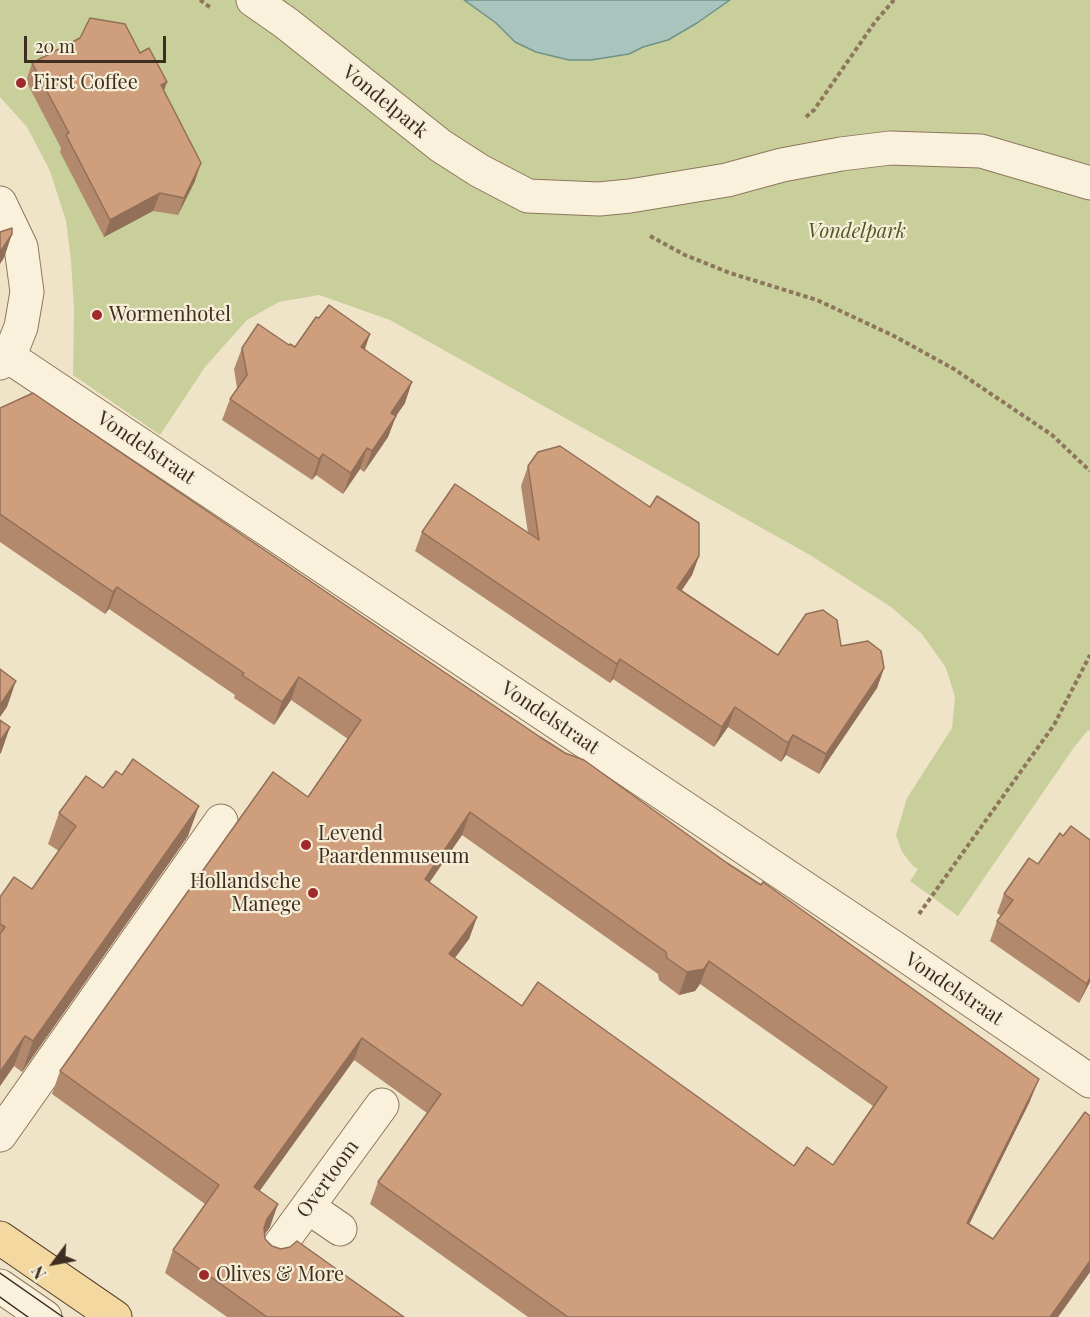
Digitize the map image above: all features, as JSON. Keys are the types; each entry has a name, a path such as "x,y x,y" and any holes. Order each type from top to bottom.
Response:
{"main road":[{"path":"0,1238 115,1317"}],"street":[{"name":"Vondelpark","path":"253,0 286,23 441,146 480,171 528,196 599,199 630,196 727,180 782,165 890,148 981,151 1090,183"},
{"name":"Vondelstraat","path":"0,203 21,247 27,292 21,327 4,360 886,943 1090,1081"},
{"path":"0,1135 220,821"},
{"name":"Overtoom","path":"274,1253 382,1105"},
{"path":"308,1207 340,1229"},
{"path":"0,1286 45,1317"}],"path":[{"path":"801,121 814,110 874,22 894,0"},
{"path":"646,234 685,255 730,273 817,300 894,336 954,369 1052,435 1090,471"},
{"path":"938,886 1054,724 1090,655"}],"green space":[{"name":"Vondelpark","path":"0,0 1090,0 1090,732 1088,730 1075,746 958,916 910,881 918,869 902,852 896,835 907,798 952,728 955,697 946,668 922,634 891,607 810,555 390,320 319,295 279,302 247,320 205,367 160,435 73,375 74,310 66,221 50,171 27,127 0,97"}],"water":[{"path":"464,0 730,0 668,40 643,47 629,54 591,60 569,60 536,52 515,42 496,23"}],"building":[{"path":"90,18 125,24 140,53 149,48 167,82 161,85 201,163 184,198 160,193 110,220 66,135 69,133 32,63 80,38"},
{"path":"12,228 12,234 0,252 0,232"},
{"path":"329,305 370,334 361,347 412,382 391,413 396,416 372,451 367,448 351,473 323,454 319,459 230,399 247,375 242,348 258,324 295,347 316,317 319,318"},
{"path":"33,393 540,737 565,753 584,760 727,863 761,885 763,882 1039,1079 967,1223 993,1239 1085,1112 1090,1116 1090,1261 1050,1317 568,1317 378,1182 441,1094 362,1038 254,1187 278,1204 267,1219 264,1228 265,1239 272,1246 281,1249 290,1247 297,1241 404,1317 267,1317 173,1250 219,1185 60,1071 273,772 308,797 361,720 299,677 282,702 242,675 244,673 117,587 113,592 0,514 0,408","holes":["470,812 666,952 667,958 687,972 704,969 709,961 887,1087 833,1165 807,1147 794,1166 538,982 522,1006 449,954 477,917 425,879"]},
{"path":"560,446 650,507 657,496 699,523 699,556 677,588 778,655 806,614 823,610 837,620 841,646 868,641 881,651 884,668 826,754 793,735 788,743 735,707 722,727 620,659 617,664 422,532 455,484 539,540 528,466 538,452"},
{"path":"0,669 16,681 0,705"},
{"path":"0,720 10,727 0,741"},
{"path":"133,759 199,806 33,1041 25,1036 0,1072 0,934 5,927 0,924 0,897 14,877 32,889 76,826 59,813 86,776 103,788 116,771 122,775"},
{"path":"1071,826 1090,840 1090,977 1087,984 997,921 1013,900 1004,894 1029,858 1038,864 1060,833 1063,836"}],"tram line":[{"path":"0,1273 63,1317"},
{"path":"0,1297 28,1317"}],"place":[{"name":"First Coffee","path":"21,83"},
{"name":"Wormenhotel","path":"97,315"},
{"name":"Levend Paardenmuseum","path":"306,845"},
{"name":"Hollandsche Manege","path":"313,893"},
{"name":"Olives & More","path":"204,1275"}]}
